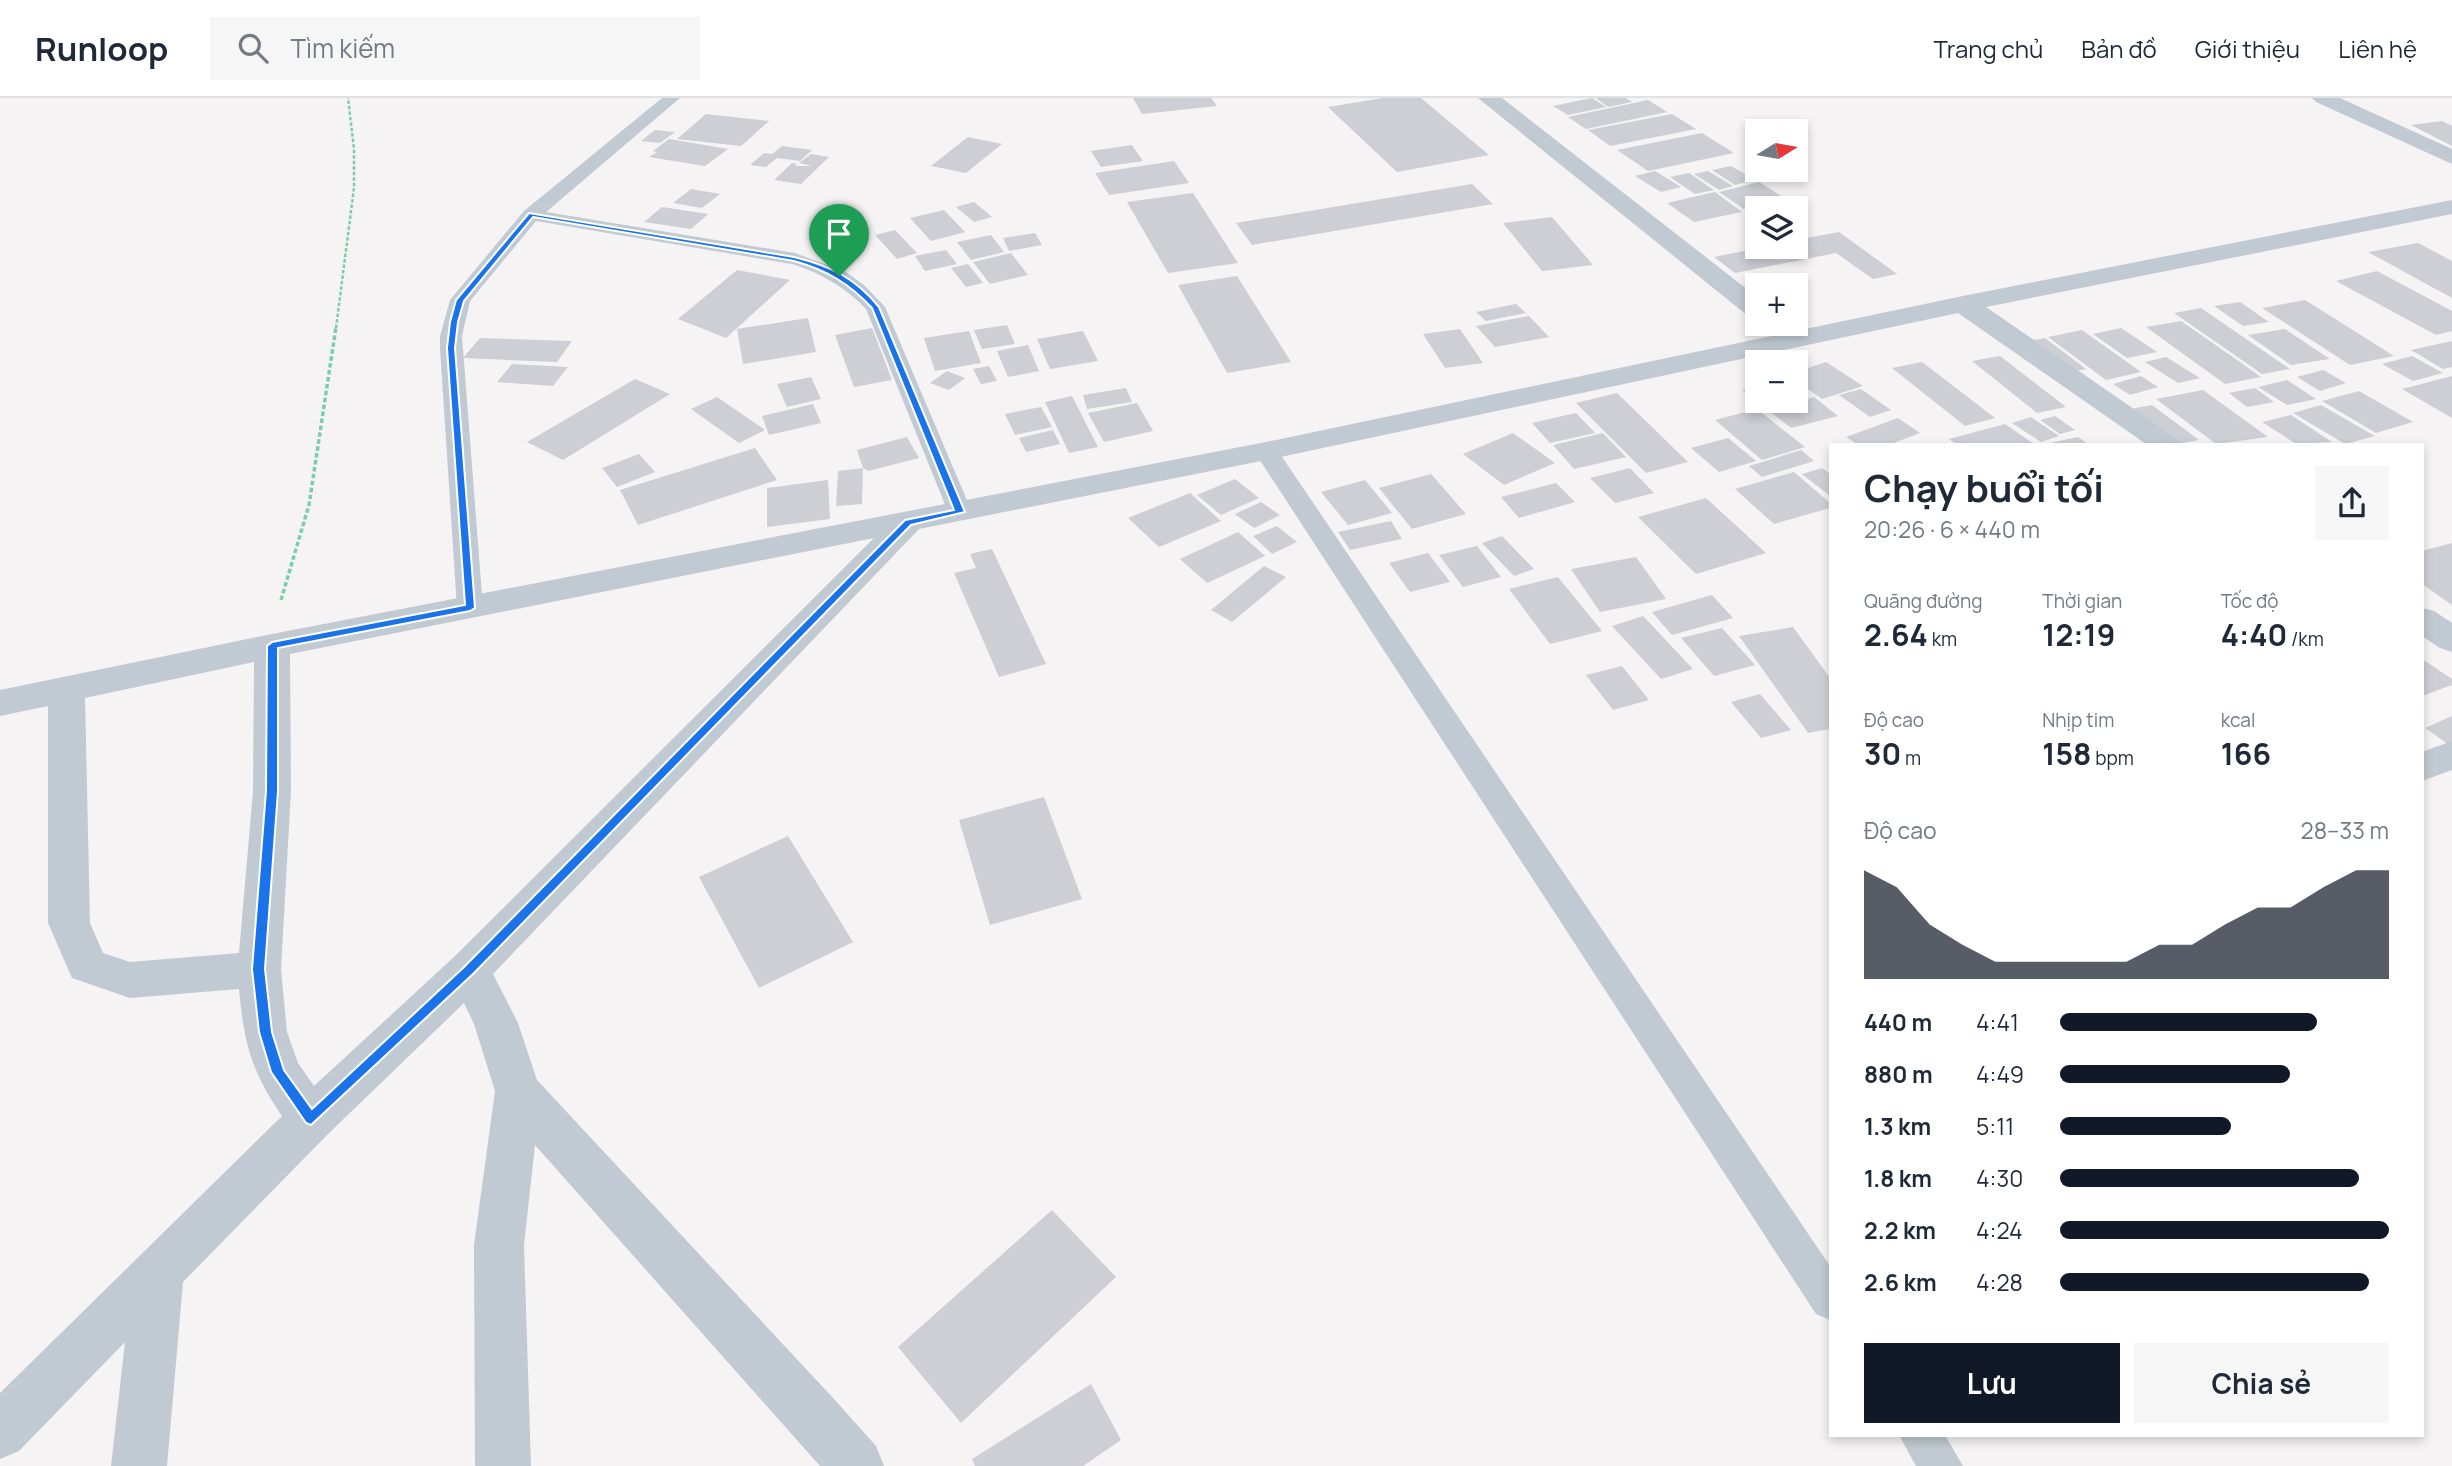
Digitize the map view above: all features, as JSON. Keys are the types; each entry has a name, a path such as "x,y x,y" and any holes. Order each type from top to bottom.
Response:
{"street":[{"path":"1489,98 1745,301"},
{"path":"2323,98 2452,157"},
{"path":"1808,328 1963,304 2452,207"},
{"path":"1963,304 2164,443"},
{"path":"0,703 272,646 1266,451 1768,336"},
{"path":"0,1432 311,1119 469,970 908,522"},
{"path":"2424,621 2452,640"},
{"path":"272,646 272,791 259,969 265,1032 278,1072 311,1119"},
{"path":"67,689 65,726 69,923 87,965 130,980 259,969"},
{"path":"2424,766 2452,755"},
{"path":"469,970 496,1023 518,1091 575,1157 787,1386 856,1466"},
{"path":"503,1466 499,1245 518,1091"},
{"path":"139,1466 159,1272"}],"lane":[{"path":"470,608 451,335 460,300 531,215 672,98"},
{"path":"531,215 794,259 825,267 839,276 861,292 875,307 960,512"},
{"path":"1266,451 1829,1298"},
{"path":"1921,1437 1941,1466"}],"path":[{"path":"272,646 291,561 309,505 330,378 335,321 348,250 354,188 354,149 348,98"}],"building":[{"path":"1133,98 1211,98 1217,106 1142,114"},
{"path":"1383,98 1421,98 1489,155 1397,172 1328,107"},
{"path":"1592,98 1606,107 1568,115 1553,106"},
{"path":"1596,98 1626,98 1632,102 1608,107"},
{"path":"1648,100 1667,112 1586,129 1568,117"},
{"path":"706,114 769,121 741,146 677,139"},
{"path":"1672,114 1696,129 1610,146 1588,130"},
{"path":"2442,121 2452,126 2452,146 2411,125"},
{"path":"655,130 675,132 660,143 641,141"},
{"path":"1702,133 1734,153 1648,171 1617,150"},
{"path":"968,137 1002,144 966,173 931,166"},
{"path":"669,139 728,149 705,166 649,157"},
{"path":"1132,145 1143,161 1101,167 1091,151"},
{"path":"782,146 812,150 800,161 777,158 766,167 750,165 764,153 772,154"},
{"path":"811,154 829,157 801,184 774,180 792,163 797,164 795,166 812,166 799,163"},
{"path":"1174,161 1189,183 1109,195 1095,173"},
{"path":"1731,166 1745,174 1747,182 1735,185 1712,170"},
{"path":"1655,171 1681,187 1661,192 1635,176"},
{"path":"1708,171 1733,186 1719,190 1694,174"},
{"path":"1689,173 1714,190 1695,194 1670,177"},
{"path":"1759,182 1781,196 1745,196 1744,209 1719,192"},
{"path":"1472,184 1493,204 1252,245 1236,223"},
{"path":"691,189 720,194 702,208 673,203"},
{"path":"1715,192 1742,212 1694,222 1667,203"},
{"path":"1193,193 1238,263 1168,273 1127,202"},
{"path":"974,202 992,217 974,222 956,207"},
{"path":"662,207 708,214 691,229 644,222"},
{"path":"944,210 965,232 931,241 910,218"},
{"path":"1552,217 1593,265 1542,271 1503,223"},
{"path":"895,230 917,253 897,259 875,235"},
{"path":"1839,232 1897,274 1873,279 1836,253 1808,259 1808,238"},
{"path":"1035,233 1042,245 1009,251 1003,238"},
{"path":"991,235 1004,252 971,260 957,242"},
{"path":"2418,243 2452,261 2452,298 2368,252"},
{"path":"946,250 957,264 925,271 915,256"},
{"path":"1745,251 1745,259 1806,259 1735,273 1714,257"},
{"path":"1011,253 1028,275 990,284 973,262"},
{"path":"968,264 983,283 966,287 951,268"},
{"path":"737,270 790,280 726,338 678,319"},
{"path":"2377,271 2452,311 2452,331 2436,335 2336,281"},
{"path":"1237,276 1291,362 1227,373 1178,285"},
{"path":"2305,300 2394,356 2350,365 2262,308"},
{"path":"2240,302 2269,322 2243,326 2214,306"},
{"path":"1516,304 1526,313 1486,321 1476,312"},
{"path":"2201,308 2290,369 2262,374 2174,313"},
{"path":"1529,316 1549,337 1495,347 1476,326"},
{"path":"808,318 816,352 743,364 737,329"},
{"path":"2181,321 2261,377 2225,384 2146,327"},
{"path":"1007,325 1015,344 982,349 974,330"},
{"path":"872,328 892,380 854,387 835,335"},
{"path":"2121,328 2157,352 2127,358 2093,334"},
{"path":"1460,329 1483,363 1445,368 1423,334"},
{"path":"2285,329 2330,359 2291,365 2248,335"},
{"path":"2082,330 2141,372 2106,380 2048,337"},
{"path":"969,331 981,363 935,371 924,338"},
{"path":"1083,331 1098,361 1050,369 1037,339"},
{"path":"480,338 572,341 557,362 463,358"},
{"path":"2045,338 2086,369 2060,374 2019,343"},
{"path":"2452,341 2452,367 2443,369 2411,350"},
{"path":"1028,345 1039,371 1008,377 997,351"},
{"path":"2000,356 2066,407 2037,413 1972,361"},
{"path":"2412,356 2443,373 2413,381 2382,364"},
{"path":"2166,357 2200,378 2178,383 2145,362"},
{"path":"1826,362 1863,386 1822,399 1808,389 1808,368"},
{"path":"1922,362 1995,418 1965,426 1892,368"},
{"path":"512,364 568,367 553,386 497,382"},
{"path":"989,366 997,381 981,384 973,369"},
{"path":"2323,370 2346,383 2320,391 2297,377"},
{"path":"947,371 965,378 949,390 930,383"},
{"path":"2141,376 2158,387 2130,395 2113,384"},
{"path":"2452,376 2452,418 2402,389"},
{"path":"811,377 821,399 787,407 777,384"},
{"path":"635,379 670,394 563,460 527,442"},
{"path":"2287,380 2316,399 2287,405 2258,387"},
{"path":"1126,388 1132,402 1087,409 1083,395"},
{"path":"2255,388 2274,402 2247,407 2229,393"},
{"path":"1861,389 1891,410 1870,417 1839,395"},
{"path":"2203,390 2268,437 2215,443 2156,399"},
{"path":"2359,391 2413,422 2376,433 2322,401"},
{"path":"1617,393 1688,462 1646,473 1576,403"},
{"path":"1072,396 1098,447 1069,453 1045,402"},
{"path":"717,397 765,430 739,443 691,409"},
{"path":"1814,397 1838,416 1791,428 1772,413 1808,413 1808,399"},
{"path":"1137,403 1153,431 1104,442 1088,413"},
{"path":"813,404 821,423 769,435 762,416"},
{"path":"2152,405 2199,440 2147,443 2109,413"},
{"path":"2321,405 2375,436 2343,443 2293,413"},
{"path":"1041,407 1052,427 1015,435 1005,414"},
{"path":"1745,412 1762,413 1805,447 1762,460 1715,420"},
{"path":"1576,413 1595,433 1550,443 1532,423"},
{"path":"2291,415 2332,442 2294,443 2262,422"},
{"path":"2055,416 2075,430 2060,434 2040,420"},
{"path":"2031,417 2059,436 2041,442 2012,423"},
{"path":"1898,418 1920,433 1894,443 1855,443 1846,437"},
{"path":"2005,424 2033,443 1955,443 1949,439"},
{"path":"1053,430 1060,444 1026,452 1019,438"},
{"path":"1513,433 1555,463 1504,485 1463,454"},
{"path":"1603,433 1626,457 1574,469 1553,445"},
{"path":"907,437 919,458 868,471 863,468 857,450"},
{"path":"2078,437 2087,443 2050,443"},
{"path":"1728,438 1756,461 1719,472 1691,448"},
{"path":"755,448 777,480 638,525 620,490"},
{"path":"1801,450 1814,461 1762,477 1749,466"},
{"path":"639,454 655,472 617,487 602,468"},
{"path":"863,468 862,504 836,506 838,471"},
{"path":"1630,468 1654,493 1615,503 1590,478"},
{"path":"1822,468 1829,473 1829,495 1802,474"},
{"path":"1794,472 1829,502 1829,508 1774,524 1735,489"},
{"path":"1431,474 1466,514 1412,529 1379,488"},
{"path":"1235,479 1259,498 1221,515 1197,495"},
{"path":"828,480 830,519 767,527 767,488"},
{"path":"1365,480 1392,513 1348,525 1321,492"},
{"path":"1556,483 1575,502 1519,518 1501,497"},
{"path":"1190,493 1221,521 1159,547 1128,518"},
{"path":"1706,498 1766,553 1696,574 1638,517"},
{"path":"1261,502 1280,515 1254,528 1235,514"},
{"path":"1391,521 1402,539 1350,550 1338,532"},
{"path":"1277,526 1297,542 1272,554 1253,536"},
{"path":"1238,532 1265,556 1207,583 1180,559"},
{"path":"1502,536 1534,569 1514,576 1482,543"},
{"path":"2452,543 2452,605 2424,585 2424,550"},
{"path":"1477,546 1501,577 1463,587 1439,555"},
{"path":"992,549 1046,664 999,677 954,573 976,568 970,554"},
{"path":"1428,553 1450,582 1410,592 1389,563"},
{"path":"1636,557 1666,599 1600,612 1571,569"},
{"path":"1264,566 1286,577 1232,622 1211,610"},
{"path":"1558,577 1602,631 1550,644 1509,589"},
{"path":"1712,595 1733,618 1672,635 1652,612"},
{"path":"1643,616 1693,669 1661,679 1612,626"},
{"path":"1793,627 1829,677 1829,729 1808,733 1739,636"},
{"path":"1722,628 1755,665 1714,676 1681,638"},
{"path":"2424,660 2452,679 2452,685 2424,695"},
{"path":"1622,666 1649,700 1613,710 1586,675"},
{"path":"1760,694 1791,730 1761,738 1731,702"},
{"path":"2452,716 2452,747 2425,728"},
{"path":"1044,797 1082,899 990,925 959,820"},
{"path":"788,836 853,942 759,988 699,877"},
{"path":"1052,1210 1116,1277 961,1423 898,1347"},
{"path":"1091,1384 1121,1440 1083,1466 975,1466 972,1459"}],"route":[{"path":"531,215 794,259 825,267 839,276 861,292 875,307 960,512 908,522 469,970 311,1119 278,1072 265,1032 259,969 272,791 272,646 470,608 451,348 451,335 460,300 531,215"}]}
